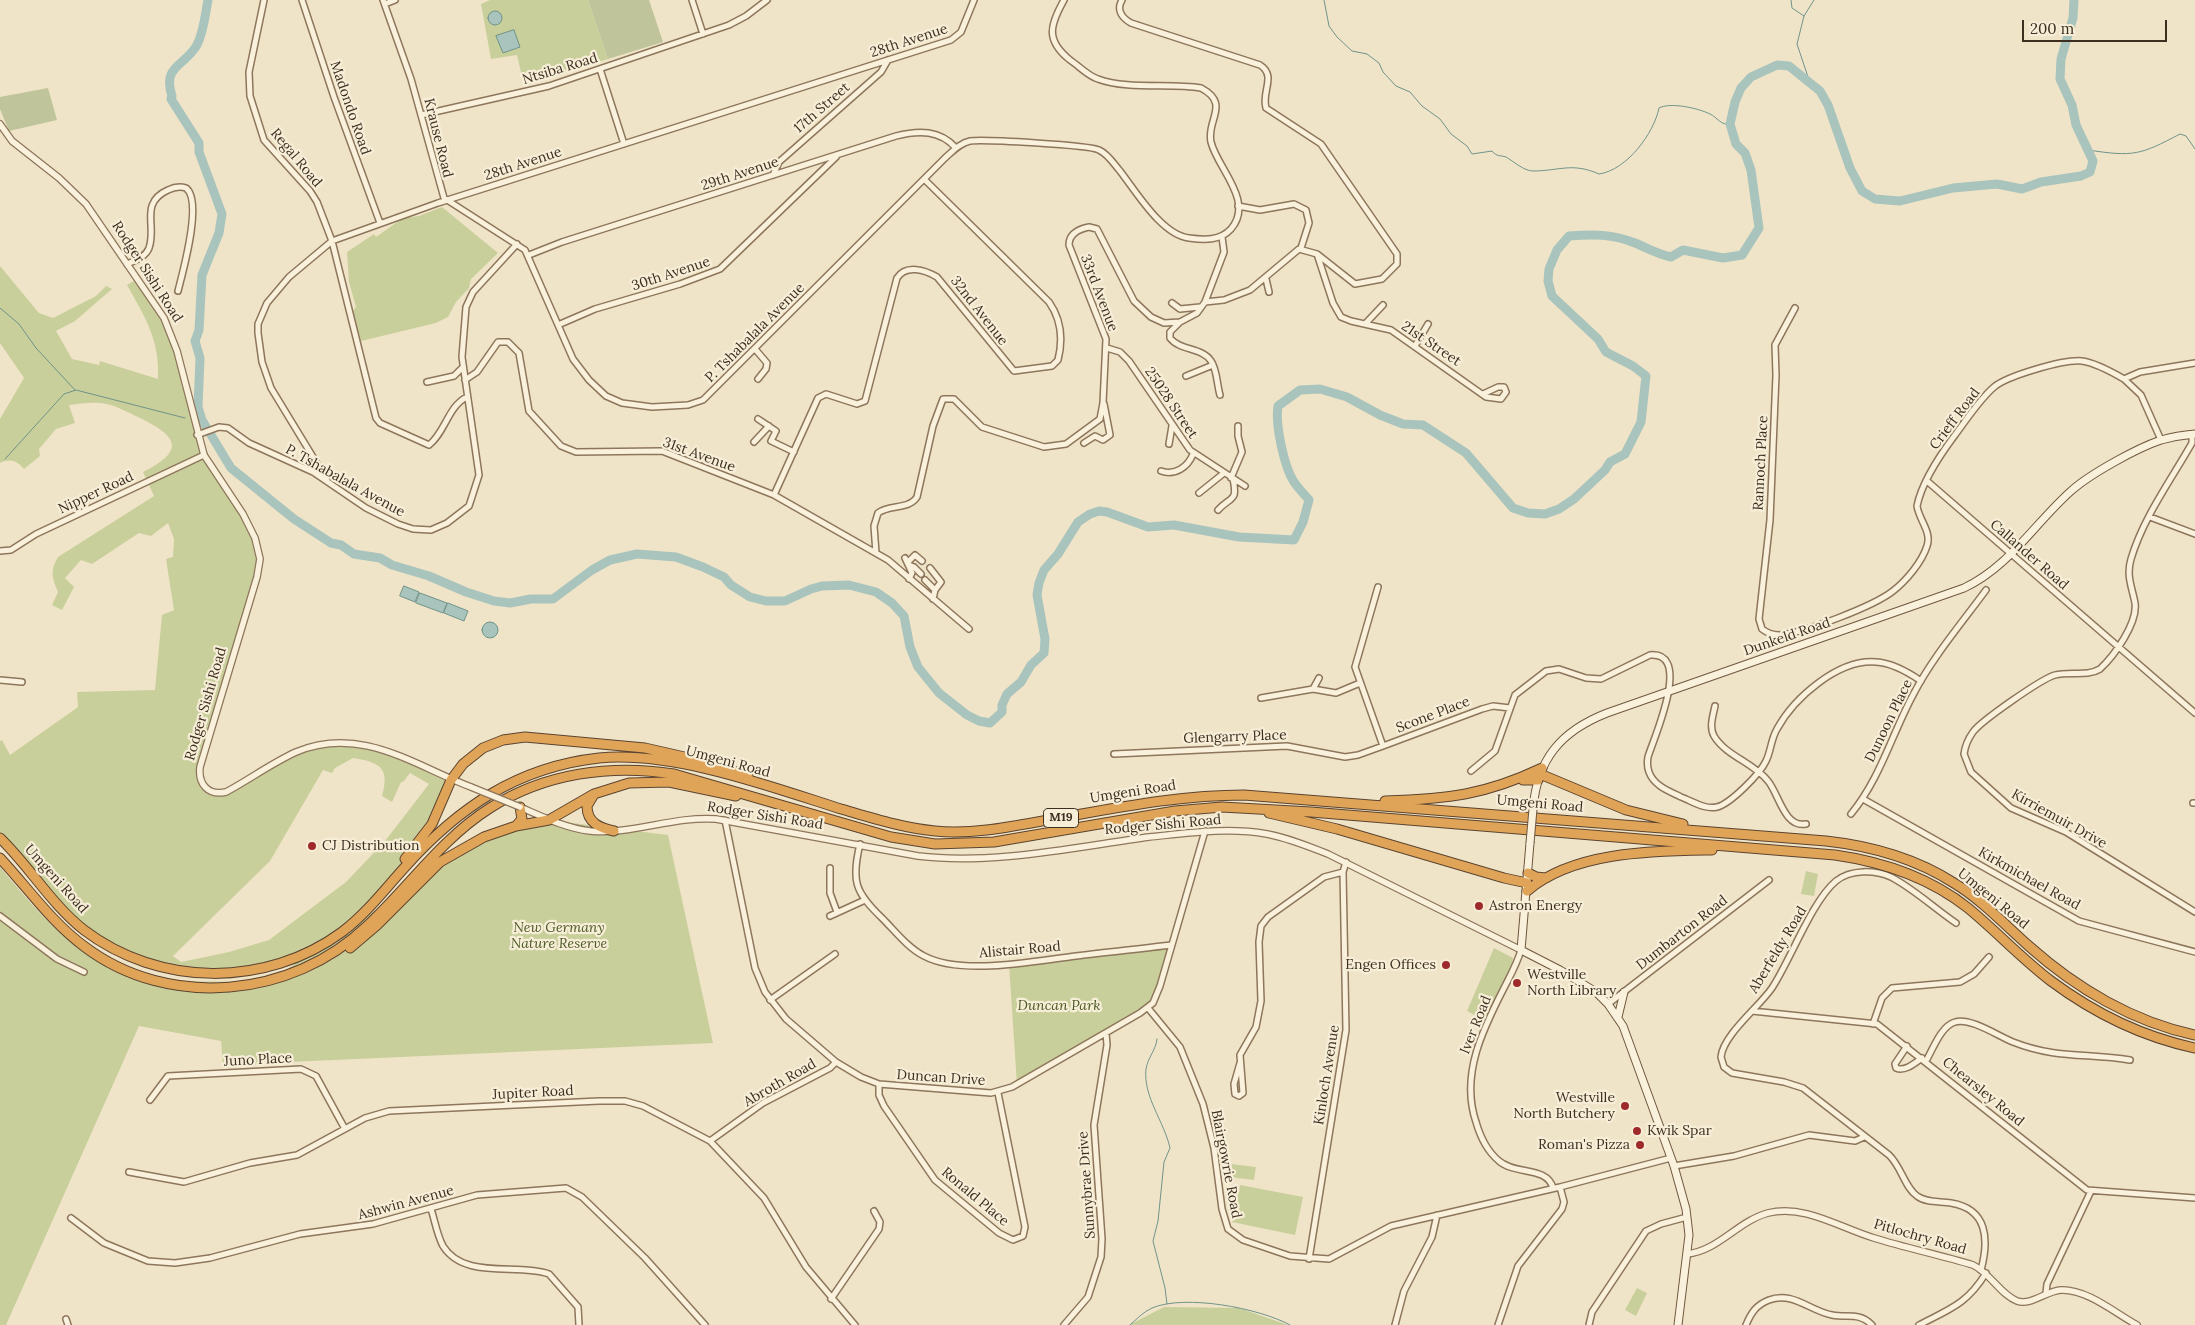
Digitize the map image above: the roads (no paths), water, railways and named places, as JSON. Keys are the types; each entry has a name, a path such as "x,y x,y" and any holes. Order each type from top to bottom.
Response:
{"highway":[{"path":"344,931 371,901 432,824 451,780 469,757 483,748 503,740 525,737 668,752 730,769 795,794"},
{"name":"Umgeni Road","path":"0,838 57,904 84,930 123,954 160,967 208,974 245,972 290,960 326,943 344,931 367,909 430,840 456,816 498,789 554,767 599,758 652,759 691,765 896,824 949,832 995,829 1192,796 1244,795 1807,840 1863,846 1926,867 1970,894 2032,948 2094,994 2146,1020 2195,1035"},
{"name":"Umgeni Road","path":"0,858 44,910 68,933 86,948 120,968 157,981 195,987 225,988 268,982 309,966 347,943 366,928 465,826 507,799 551,780 608,770 663,772 688,777 905,840 962,845 994,842 1175,810 1245,808 1764,850 1855,858 1892,867 1919,878 1968,908 2050,980 2090,1007 2142,1032 2195,1048"},
{"path":"1305,799 1422,800 1470,795 1540,774 1603,802 1675,824 1807,840"},
{"path":"268,982 312,970 342,953 373,930 446,858 484,837 516,826 550,820 594,794 629,783 669,782 833,819"},
{"path":"594,794 587,806 589,817 600,827 614,831"},
{"path":"516,826 522,815 520,807"},
{"path":"1245,808 1337,828 1504,878 1527,887 1586,863 1618,855 1645,852 1764,850"},
{"path":"1528,873 1536,877 1547,878"}],"main road":[{"name":"Dunkeld Road","path":"1521,950 1533,809 1540,774 1559,742 1580,726 1600,716 1964,588 1992,573 2079,485 2161,440 2193,434"},
{"name":"Rodger Sishi Road","path":"1521,950 1596,992 1618,1017 1674,1166 1684,1200 1687,1217 1687,1254 1678,1325"},
{"path":"1618,1017 1624,992"}],"street":[{"name":"Regal Road","path":"264,0 249,72 250,96 264,140 314,195 332,241"},
{"name":"Madondo Road","path":"302,0 337,106 380,223"},
{"path":"384,2 395,0"},
{"path":"692,0 703,34"},
{"name":"Ntsiba Road","path":"421,114 530,91 600,69 736,22 767,0"},
{"name":"28th Avenue","path":"327,480 271,388 262,362 258,324 267,303 289,277 332,241 446,201 957,37 962,32 974,0"},
{"path":"1064,0 1053,24 1052,34 1055,44 1066,56 1091,76 1109,82 1202,88 1214,98 1216,108 1210,129 1211,144 1230,178 1238,206 1235,223 1222,236 1224,252 1205,302 1192,317 1180,322 1170,332 1173,341 1207,356 1213,364 1220,395"},
{"path":"1122,0 1119,6 1120,14 1131,23 1260,65 1266,69 1269,77 1266,108 1321,144 1398,258 1397,264 1385,277 1358,284 1353,283 1317,254 1301,248"},
{"name":"Krause Road","path":"384,2 400,43 440,189 446,201"},
{"name":"17th Street","path":"773,175 779,162 880,72 888,60"},
{"path":"600,69 624,144"},
{"name":"Rodger Sishi Road","path":"0,124 12,140 59,178 86,204 170,331 200,434 204,456 250,527 256,542 260,559 257,576 202,761 200,776 204,787 213,793 226,792 297,752 314,746 342,742 358,743 387,751 451,780 550,820 576,828 614,831 685,819 725,820 918,856 958,859 1205,831 1267,834 1305,844 1346,862 1521,950"},
{"name":"29th Avenue","path":"529,255 554,244 911,132 942,135 956,148"},
{"name":"P. Tshabalala Avenue","path":"200,434 219,427 228,428 249,443 327,480 366,508 398,524 413,529 431,530 447,523 469,506 477,484 478,462 462,367 463,331 469,299 518,244 529,255 573,359 601,393 616,401 638,406 678,406 699,402 755,349 956,148 969,142 981,140 1098,150 1112,161 1169,231 1179,237 1190,239 1208,240 1222,236"},
{"name":"30th Avenue","path":"558,324 595,309 680,284 720,269 838,154"},
{"name":"32nd Avenue","path":"774,495 821,395 829,394 857,404 865,401 897,278 907,271 920,270 937,277 1014,371 1052,366 1058,360 1060,329 1055,311 1049,302 924,179"},
{"path":"127,264 144,255 149,249 151,205 154,198 178,186 186,188 192,196 191,236 178,291"},
{"path":"446,201 518,244"},
{"path":"1205,302 1215,302 1245,293 1266,279 1295,251 1301,248 1309,223 1306,210 1294,204 1260,210 1238,206"},
{"name":"33rd Avenue","path":"876,552 874,526 878,513 883,509 911,503 917,497 933,426 943,400 954,399 971,418 988,430 1049,448 1066,444 1101,417 1107,348 1100,320 1069,246 1071,236 1085,228 1092,227 1097,230 1139,307 1164,323 1180,322"},
{"path":"332,241 378,421 429,445 455,408 467,398"},
{"name":"21st Street","path":"1317,254 1336,310 1346,319 1390,330 1483,394"},
{"path":"1266,279 1269,292"},
{"path":"1172,303 1180,309 1200,307"},
{"path":"1365,324 1383,305"},
{"name":"Rannoch Place","path":"1760,624 1770,520 1776,375 1775,345 1794,308"},
{"path":"1415,346 1428,324"},
{"name":"31st Avenue","path":"465,380 477,372 498,342 508,342 519,353 529,411 566,449 576,452 662,451 774,495 876,552 969,629"},
{"name":"25028 Street","path":"1107,348 1120,352 1128,361 1193,454 1245,486"},
{"path":"755,349 767,362 766,369 758,379"},
{"name":"Crieff Road","path":"1760,624 1762,629 1770,634 1785,634 1856,611 1894,591 1911,572 1928,545 1928,536 1918,506 1927,482 1947,445 1989,391 2002,382 2076,361 2088,362 2124,379 2141,395 2161,440"},
{"path":"2124,379 2140,372 2195,363"},
{"path":"1186,376 1213,364"},
{"path":"427,382 454,376 462,367"},
{"path":"1084,443 1095,436 1103,440 1110,435 1103,403"},
{"path":"758,418 776,432 771,441 794,452"},
{"path":"754,442 769,426"},
{"path":"1169,444 1172,426"},
{"path":"1218,510 1234,498 1236,494 1232,479 1242,452 1238,436 1238,426"},
{"name":"Kirriemuir Drive","path":"2193,434 2192,444 2138,538 2128,578 2136,609 2135,621 2118,646 2098,670 2051,677 1980,724 1967,742 1964,759 1971,772 2011,808 2066,832 2195,912"},
{"path":"1161,471 1166,473 1184,468 1190,463 1193,454"},
{"name":"Nipper Road","path":"0,551 16,548 36,534 204,456"},
{"path":"1199,492 1224,473"},
{"name":"Callander Road","path":"1927,482 2195,713"},
{"path":"2150,516 2195,534"},
{"path":"907,562 915,555 922,561"},
{"path":"907,562 912,573 909,579"},
{"path":"907,562 914,566 920,574"},
{"path":"930,568 941,582 935,590 933,599"},
{"path":"925,580 935,590"},
{"name":"Scone Place","path":"1378,586 1355,664 1383,746 1482,709 1493,706 1510,708"},
{"name":"Dunoon Place","path":"1851,814 1864,799 1921,681 1986,590"},
{"path":"1471,770 1495,751 1518,691 1550,670 1559,669 1586,678 1601,679 1653,655 1660,657 1667,666 1670,677 1662,726 1648,760 1648,770 1656,783 1667,790 1703,806 1715,808 1727,802 1758,772 1767,760 1774,734 1781,723 1817,682 1824,677 1849,667 1873,662 1900,669 1921,681"},
{"path":"1313,689 1319,678"},
{"path":"0,680 22,682"},
{"path":"1261,698 1313,689 1332,694 1360,683"},
{"path":"1715,706 1711,726 1715,738 1758,772 1771,785 1792,820 1799,825 1806,824"},
{"name":"Glengarry Place","path":"1114,754 1287,746 1346,757 1358,756 1383,746"},
{"name":"Kirkmichael Road","path":"1864,799 2079,921 2195,951"},
{"name":"Duncan Drive","path":"725,820 754,962 761,984 770,1000 786,1019 836,1062 861,1077 879,1084 998,1093 1012,1087 1148,1008"},
{"path":"1148,1008 1157,994 1205,831"},
{"name":"Alistair Road","path":"860,844 854,877 865,900 916,951 945,963 1003,965 1170,945"},
{"name":"Kinloch Avenue","path":"1309,1259 1346,1030 1343,872 1346,862"},
{"path":"830,868 830,893 837,912"},
{"path":"1240,1063 1243,1092 1239,1096 1234,1090 1242,1051 1254,1032 1260,1012 1262,982 1259,938 1263,923 1324,877 1343,872"},
{"name":"Aberfeldy Road","path":"1919,1325 1965,1301 1974,1292 1984,1271 1986,1242 1984,1231 1977,1217 1958,1204 1926,1200 1916,1195 1895,1161 1804,1088 1784,1082 1738,1075 1724,1067 1720,1057 1724,1045 1772,987 1823,897 1840,878 1862,872 1885,875 1905,886 1956,923"},
{"name":"Dumbarton Road","path":"1608,1004 1769,880"},
{"path":"830,916 865,900"},
{"path":"0,916 47,953 84,972"},
{"name":"Iver Road","path":"1521,950 1477,1046 1472,1068 1472,1106 1482,1138 1497,1160 1509,1167 1546,1176 1553,1188"},
{"path":"770,1000 835,954"},
{"path":"1873,1024 1882,998 1892,988 1960,982 1974,974 1989,957"},
{"name":"Blairgowrie Road","path":"1148,1008 1180,1047 1203,1104 1214,1148 1222,1209 1228,1229 1249,1242 1290,1256 1309,1259 1333,1258 1384,1228 1560,1187"},
{"name":"Chearsley Road","path":"1752,1011 1873,1024 1886,1029 2091,1191"},
{"path":"1907,1046 1895,1064 1896,1068 1901,1070 1924,1059 1945,1028 1960,1021 1971,1023 2012,1041 2046,1052 2068,1056 2130,1060"},
{"name":"Sunnybrae Drive","path":"1064,1325 1088,1297 1101,1257 1102,1239 1094,1132 1106,1033"},
{"name":"Abroth Road","path":"710,1141 763,1103 836,1062"},
{"name":"Juno Place","path":"150,1100 168,1076 301,1069 316,1076 345,1129"},
{"name":"Ronald Place","path":"879,1084 879,1095 884,1106 935,1180 999,1233 1013,1240 1022,1236 1025,1228 998,1093"},
{"name":"Jupiter Road","path":"129,1172 184,1182 250,1163 297,1155 365,1118 389,1111 618,1100 643,1106 710,1141 764,1198 806,1267 831,1299 855,1325"},
{"path":"1674,1166 1734,1156 1810,1135 1855,1141 1864,1137"},
{"path":"1498,1325 1518,1266 1562,1209 1564,1202 1560,1187 1671,1158"},
{"name":"Ashwin Avenue","path":"71,1218 104,1243 148,1261 175,1263 210,1258 300,1234 373,1224 488,1193 554,1188 570,1189 582,1197 645,1258 704,1325"},
{"path":"2046,1293 2047,1284 2091,1191 2195,1198"},
{"path":"431,1209 440,1240 451,1255 473,1266 549,1274 578,1306 579,1325"},
{"path":"831,1299 879,1229 880,1222 874,1211"},
{"name":"Pitlochry Road","path":"1687,1254 1705,1250 1763,1215 1793,1212 1806,1214 1871,1237 1967,1263 1984,1271 2008,1296 2018,1302 2028,1302 2046,1293 2063,1290 2080,1294 2137,1325"},
{"path":"1395,1325 1404,1291 1432,1237 1437,1215"},
{"path":"1589,1325 1592,1312 1640,1236 1653,1227 1687,1217"},
{"path":"1746,1325 1752,1312 1758,1306 1772,1299 1783,1297 1831,1315 1860,1316 1872,1325"}],"water":[{"path":"495,11 500,13 502,18 500,23 495,25 490,23 488,18 490,13"},
{"path":"514,30 520,47 503,53 496,36"},
{"path":"404,586 419,592 415,602 400,596"},
{"path":"420,593 447,603 443,613 416,603"},
{"path":"448,603 468,611 464,621 444,613"},
{"path":"490,622 498,630 490,638 482,630"}],"waterway":[{"path":"208,0 203,29 197,45 172,72 170,86 171,99 199,143 199,152 222,214 219,233 202,275 199,330 195,341 200,358 198,407 202,420 231,468 294,519 331,543 341,545 354,554 380,558 392,565 429,576 466,592 494,601 510,603 531,599 553,599 592,570 610,560 637,554 676,557 724,577 731,585 750,597 766,601 785,601 822,586 849,585 876,592 892,603 904,616 910,647 918,667 939,693 967,715 979,721 990,723 1002,712 1002,705 1007,694 1021,682 1031,665 1044,653 1045,639 1037,595 1039,583 1044,570 1058,554 1078,522 1090,514 1099,511 1107,512 1148,527 1174,525 1239,537 1294,540 1303,522 1309,500 1290,475 1279,434 1277,414 1278,406 1300,390 1320,389 1347,397 1380,415 1403,424 1423,425 1466,453 1513,508 1528,513 1545,514 1559,509 1574,499 1605,470 1610,462 1625,454 1641,422 1646,376 1633,366 1606,352 1598,339 1552,296 1548,281 1549,269 1557,250 1569,236 1578,235 1602,235 1619,238 1671,257 1683,250 1723,258 1742,255 1759,228 1751,170 1745,153 1736,144 1730,124 1735,102 1741,88 1751,77 1777,65 1789,66 1820,91 1828,105 1850,168 1862,191 1875,199 1900,201 1953,188 1997,184 2022,189 2041,182 2081,176 2090,172 2093,161 2076,125 2072,105 2060,79 2061,59 2073,18 2074,0"},
{"path":"1324,0 1329,26 1337,37 1352,51 1367,54 1379,63 1383,72 1396,86 1410,92 1422,106 1440,119 1451,134 1467,146 1472,154 1492,151 1530,171 1581,168 1599,174 1619,166 1638,149 1651,128 1659,108 1664,106 1699,110 1712,115 1724,124 1730,124"},
{"path":"1791,0 1792,8 1804,16"},
{"path":"1809,80 1797,44 1804,16 1814,0"},
{"path":"2088,150 2127,154 2145,150 2180,134 2186,136 2195,149"},
{"path":"0,308 19,324 36,348 75,390"},
{"path":"5,459 64,394 76,390 185,418"},
{"path":"198,418 202,420"},
{"path":"1157,1039 1147,1065 1146,1079 1151,1099 1170,1148 1164,1162 1158,1221 1153,1241 1165,1288 1167,1304"},
{"path":"1130,1325 1152,1308 1183,1302 1241,1308 1260,1313 1290,1325"}],"place":[{"name":"CJ Distribution","path":"312,846"},
{"name":"Astron Energy","path":"1479,906"},
{"name":"Engen Offices","path":"1446,965"},
{"name":"Westville North Library","path":"1517,983"},
{"name":"Westville North Butchery","path":"1625,1106"},
{"name":"Kwik Spar","path":"1637,1131"},
{"name":"Roman's Pizza","path":"1640,1145"}],"park label":[{"name":"New Germany Nature Reserve","path":"559,936"},
{"name":"Duncan Park","path":"1059,1006"}]}
